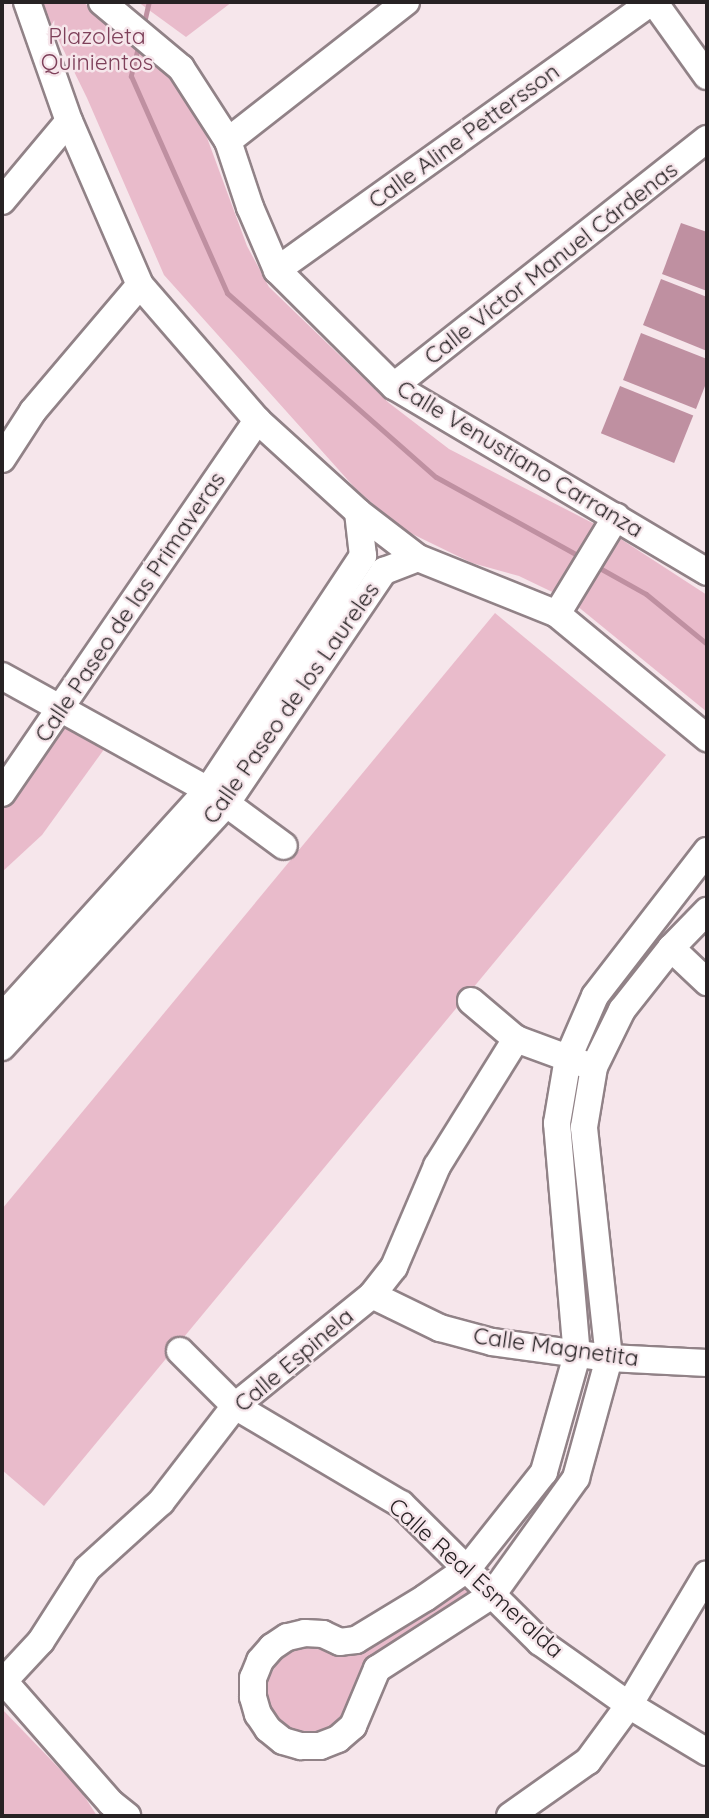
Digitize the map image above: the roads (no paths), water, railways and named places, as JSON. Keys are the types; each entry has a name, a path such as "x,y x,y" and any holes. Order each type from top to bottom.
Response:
{"street":[{"path":"27,2 69,121 140,285 257,420 358,512 418,558 557,614 707,738"},
{"name":"Calle Venustiano Carranza","path":"102,2 181,68 228,141 250,207 278,270 394,386 707,572"},
{"path":"228,141 406,2"},
{"path":"652,2 707,76"},
{"name":"Calle Aline Pettersson","path":"278,270 652,2"},
{"path":"2,201 69,121"},
{"name":"Calle Víctor Manuel Cárdenas","path":"394,386 707,139"},
{"path":"2,459 33,411 140,285"},
{"name":"Calle Paseo de las Primaveras","path":"2,793 257,420"},
{"name":"Calle Paseo de los Laureles","path":"2,1017 217,797 363,556 358,512"},
{"path":"557,614 616,517"},
{"name":"Calle Paseo de los Laureles","path":"2,1047 217,797 384,571 418,558"},
{"path":"2,676 217,797 284,846"},
{"path":"707,851 595,996 568,1058 557,1123 577,1355 544,1472 468,1568 425,1598 355,1640 340,1642 323,1634 305,1633 287,1637 272,1647 260,1661 253,1678 253,1697 258,1714 268,1729 283,1741 301,1746 320,1746 338,1739 353,1726 377,1669 492,1595 576,1478 608,1358 584,1127 594,1068 622,1010 671,948 707,911"},
{"path":"671,948 707,982"},
{"path":"471,1001 516,1039 594,1068"},
{"name":"Calle Espinela","path":"3,1681 41,1641 87,1569 161,1502 235,1406 372,1295 394,1267 437,1166 516,1039"},
{"name":"Calle Magnetita","path":"372,1295 440,1328 492,1342 577,1355 707,1363"},
{"name":"Calle Real Esmeralda","path":"180,1351 235,1406 401,1504 540,1642 629,1705 707,1752"},
{"path":"510,1816 588,1761 629,1705 707,1574"},
{"path":"3,1681 111,1803 127,1816"}],"waterway":[{"path":"143,27 149,2"},
{"path":"139,43 131,76 227,293 436,477 581,557"},
{"path":"596,566 646,594 707,644"}],"park label":[{"name":"Plazoleta Quinientos","path":"97,49"}]}
